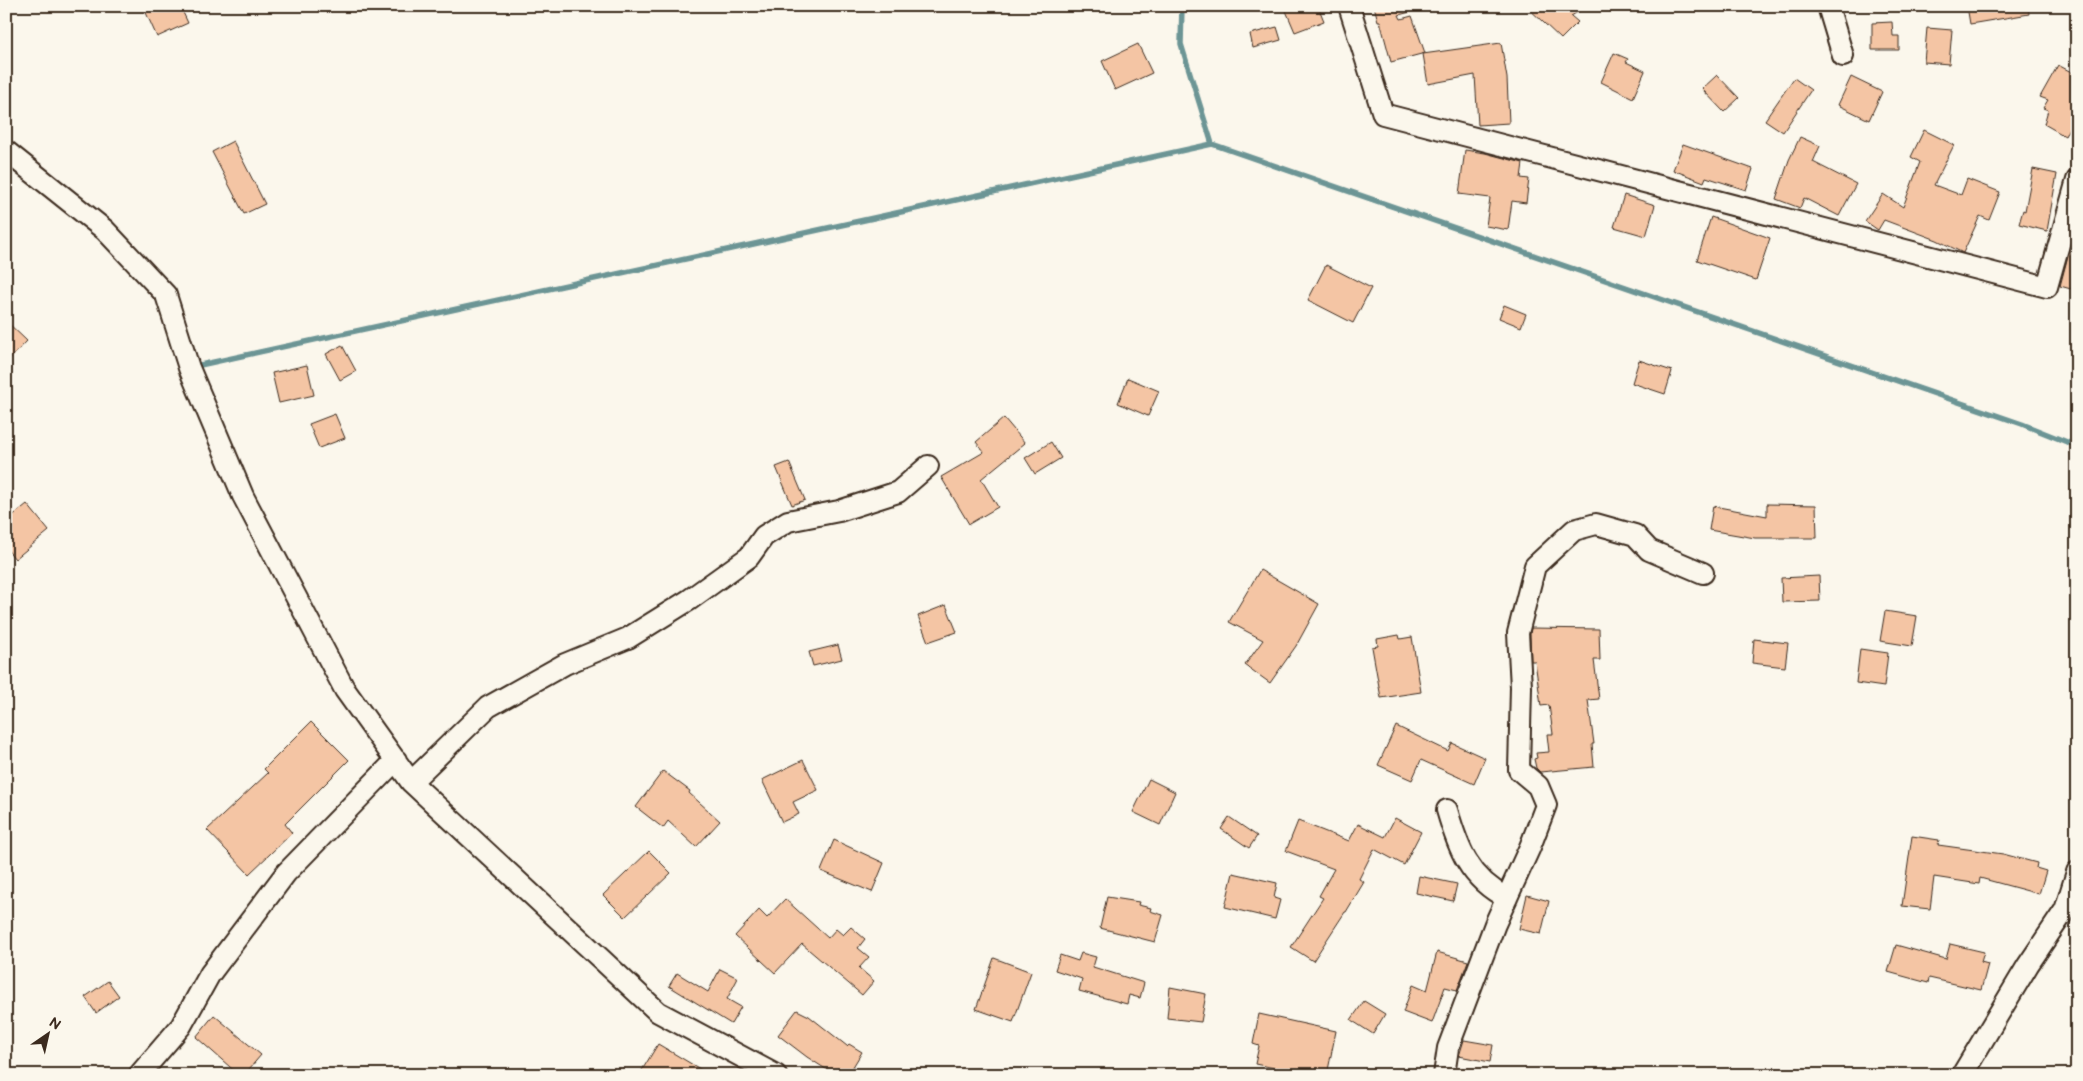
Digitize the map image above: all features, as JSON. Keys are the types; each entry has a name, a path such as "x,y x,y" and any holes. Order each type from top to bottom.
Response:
{"street":[{"path":"1350,6 1383,114 2047,286 2077,180"},
{"path":"1828,6 1843,56"},
{"path":"6,151 105,230 166,295 189,368 243,496 345,690 411,782 658,1012 776,1075"},
{"path":"411,782 488,707 565,664 628,638 689,600 749,557 764,536 788,521 839,512 898,492 928,466"},
{"path":"1444,1075 1448,1048 1546,805 1538,786 1519,770 1521,687 1518,633 1535,566 1574,530 1596,524 1635,535 1649,550 1702,573"},
{"path":"139,1075 180,1026 210,974 286,873 396,760"},
{"path":"1448,810 1457,843 1476,876 1495,892 1507,898"},
{"path":"1962,1075 2028,965 2065,910 2077,872"}],"building":[{"path":"143,6 180,6 188,23 157,37"},
{"path":"1284,6 1318,6 1324,21 1295,32"},
{"path":"1374,6 1416,6 1417,10 1399,15 1401,19 1412,16 1425,53 1391,62"},
{"path":"1526,6 1588,6 1571,16 1578,22 1561,39"},
{"path":"1967,6 2028,6 2029,14 1970,24"},
{"path":"1892,22 1893,36 1899,36 1899,50 1872,50 1872,23"},
{"path":"1277,27 1281,40 1253,48 1250,34"},
{"path":"1927,28 1952,30 1949,64 1924,62"},
{"path":"1501,43 1507,78 1509,123 1478,125 1475,75 1428,84 1423,54"},
{"path":"1138,44 1152,73 1115,90 1102,61"},
{"path":"1614,53 1628,59 1626,62 1645,71 1633,98 1601,82"},
{"path":"2058,65 2077,75 2077,112 2065,136 2044,124 2048,110 2043,108 2048,100 2040,97"},
{"path":"1717,75 1739,98 1724,112 1702,89"},
{"path":"1851,77 1882,92 1869,120 1838,105"},
{"path":"1794,78 1811,90 1783,132 1765,120"},
{"path":"1924,130 1954,145 1934,185 1961,195 1967,179 2000,192 1989,220 1980,216 1963,253 1937,240 1884,220 1878,230 1865,221 1883,194 1903,207 1920,162 1911,157"},
{"path":"1800,137 1820,146 1813,162 1856,184 1839,216 1804,198 1800,208 1776,199 1789,160"},
{"path":"233,141 265,204 244,214 212,152"},
{"path":"1683,144 1753,169 1746,190 1706,177 1704,182 1673,170"},
{"path":"1465,150 1523,163 1521,178 1529,179 1526,203 1512,201 1508,230 1486,226 1490,198 1459,194"},
{"path":"2033,169 2057,174 2047,231 2019,224 2023,210 2025,211"},
{"path":"1624,195 1655,205 1646,236 1614,227"},
{"path":"1711,217 1770,238 1756,280 1697,260"},
{"path":"2072,241 2077,243 2077,265 2071,289 2060,286"},
{"path":"1326,265 1371,288 1353,323 1308,300"},
{"path":"1504,305 1526,314 1521,327 1499,318"},
{"path":"6,321 27,341 6,363"},
{"path":"342,345 356,371 340,380 326,354"},
{"path":"1639,360 1672,371 1665,394 1632,383"},
{"path":"307,365 314,395 279,403 272,373"},
{"path":"1128,378 1159,391 1148,416 1118,403"},
{"path":"335,414 345,438 319,448 309,424"},
{"path":"1004,418 1025,443 981,479 998,507 969,524 941,477 984,452 976,442"},
{"path":"1051,442 1061,458 1035,474 1025,458"},
{"path":"789,462 805,500 792,505 776,467"},
{"path":"27,504 49,531 15,559 6,548 6,521"},
{"path":"1767,504 1816,505 1817,538 1755,538 1709,530 1713,506 1767,516"},
{"path":"1260,570 1319,604 1296,646 1270,683 1245,665 1263,640 1229,622"},
{"path":"1819,576 1820,601 1782,602 1781,578"},
{"path":"946,605 957,632 928,642 918,616"},
{"path":"1885,611 1917,616 1912,646 1880,641"},
{"path":"1531,628 1599,629 1600,660 1594,660 1599,699 1588,700 1594,744 1592,744 1594,767 1540,772 1536,768 1534,759 1537,758 1536,753 1549,752 1547,734 1553,734 1549,705 1541,706 1535,661 1531,661"},
{"path":"1399,635 1400,639 1412,637 1421,692 1381,698 1372,647 1378,646 1377,639"},
{"path":"1754,639 1788,643 1785,667 1752,663"},
{"path":"838,645 842,659 813,666 809,652"},
{"path":"1860,649 1888,653 1884,687 1856,683"},
{"path":"311,722 349,760 285,824 292,833 249,874 207,830 268,773 264,769"},
{"path":"1396,726 1448,751 1452,743 1485,758 1474,784 1421,760 1412,780 1378,765"},
{"path":"803,760 818,790 793,802 799,814 782,822 762,780"},
{"path":"663,771 690,791 689,793 720,821 696,847 668,821 663,828 636,807"},
{"path":"1149,779 1175,792 1160,825 1133,812"},
{"path":"1229,817 1257,836 1249,848 1221,829"},
{"path":"1395,818 1421,832 1404,865 1374,849 1359,879 1364,882 1313,961 1291,947 1323,898 1319,896 1334,869 1286,851 1298,821 1349,841 1358,824 1385,837"},
{"path":"1912,836 1939,840 1938,845 2003,854 2037,863 2036,868 2046,871 2039,894 1980,878 1979,884 1934,877 1930,909 1902,906"},
{"path":"834,840 884,863 872,892 821,871"},
{"path":"649,851 671,873 625,917 603,895"},
{"path":"1233,873 1277,883 1274,898 1280,900 1275,919 1225,907"},
{"path":"1419,876 1457,884 1453,901 1416,893"},
{"path":"1527,895 1549,901 1541,934 1519,929"},
{"path":"1107,897 1139,902 1138,905 1151,908 1150,911 1163,915 1155,942 1100,928"},
{"path":"785,899 828,938 836,929 843,935 851,927 865,939 858,948 869,957 859,968 874,981 862,995 802,944 775,973 735,936 759,910 767,918"},
{"path":"1950,944 1984,952 1981,962 1988,964 1981,990 1929,978 1928,983 1888,972 1896,945 1946,959"},
{"path":"1437,952 1468,961 1457,990 1445,987 1432,1023 1403,1012 1413,985 1427,991"},
{"path":"1081,953 1096,957 1093,967 1144,983 1140,998 1129,995 1127,1004 1079,991 1082,979 1055,970 1060,955 1078,961"},
{"path":"994,958 1031,972 1013,1022 976,1009"},
{"path":"720,969 738,978 727,999 741,1007 731,1024 669,986 677,973 708,992"},
{"path":"108,981 119,996 96,1013 85,997"},
{"path":"1170,987 1206,994 1201,1022 1167,1018"},
{"path":"1364,1001 1385,1014 1373,1034 1351,1020"},
{"path":"797,1010 809,1016 847,1046 849,1044 862,1052 848,1075 835,1075 778,1035"},
{"path":"1259,1014 1336,1031 1327,1075 1309,1075 1255,1064 1259,1046 1253,1044"},
{"path":"214,1015 261,1055 244,1075 239,1075 196,1037"},
{"path":"1464,1040 1493,1045 1490,1062 1459,1056"},
{"path":"658,1044 710,1075 639,1075"}],"waterway":[{"path":"1182,6 1181,44 1212,144"},
{"path":"191,367 1212,144 2022,424 2077,446"}]}
